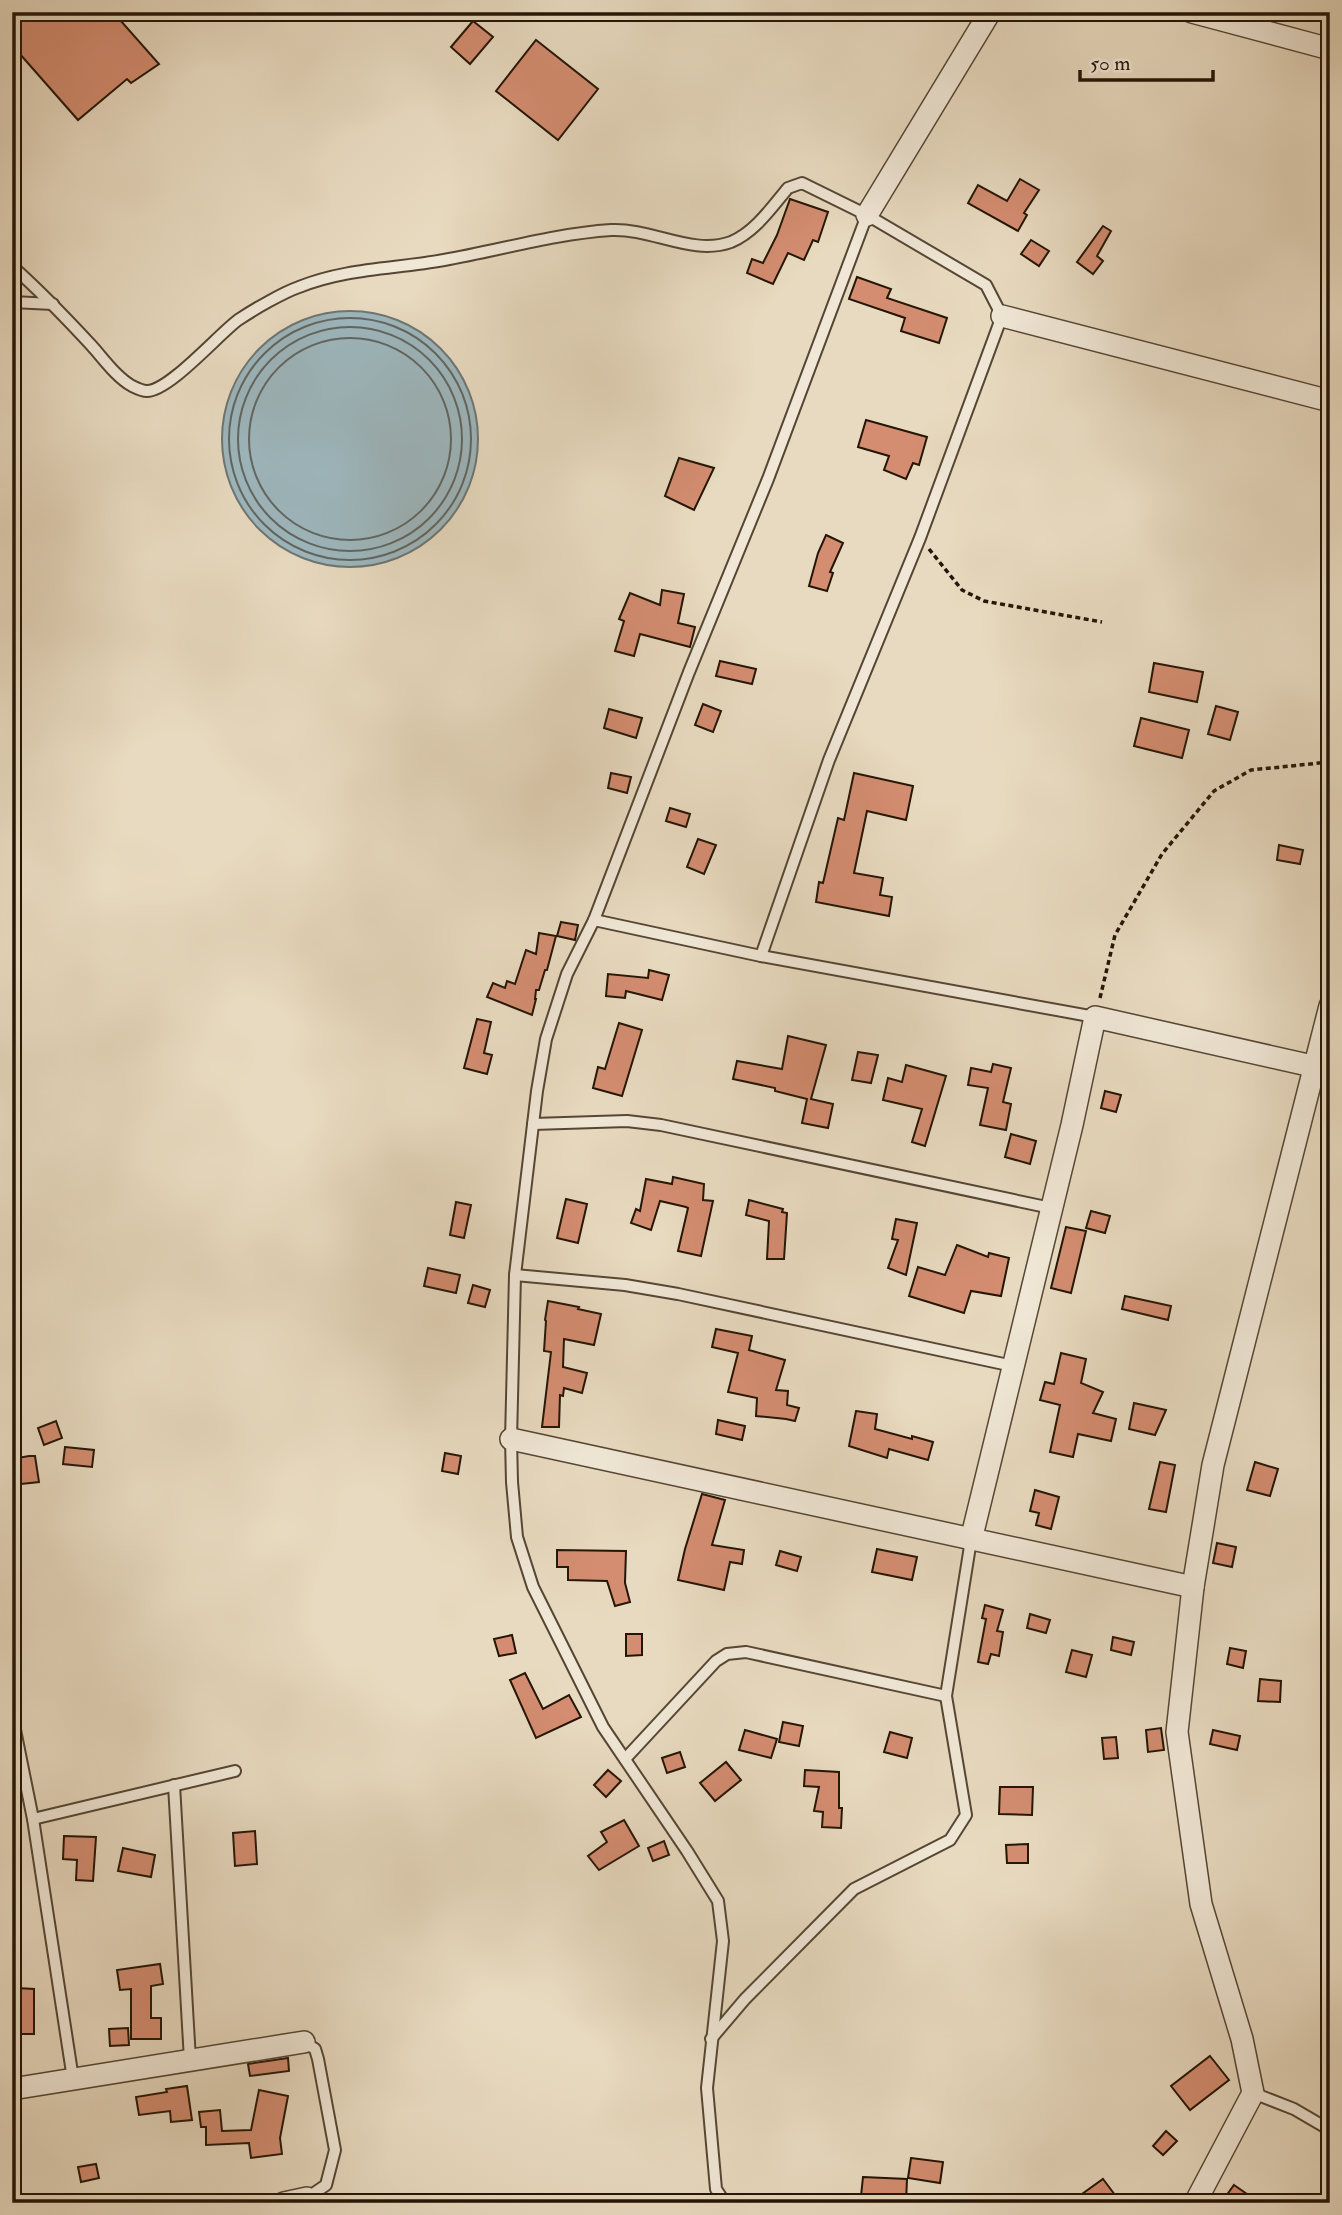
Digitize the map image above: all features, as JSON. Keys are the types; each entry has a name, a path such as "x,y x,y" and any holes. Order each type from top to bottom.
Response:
{"street":[{"path":"867,215 989,12"},
{"path":"1192,12 1330,48"},
{"path":"1002,316 1330,401"},
{"path":"1195,2203 1253,2093 1242,2039 1201,1904 1177,1732 1193,1587 1213,1465 1322,1067 1330,1006"},
{"path":"971,1540 1095,1017 1322,1067"},
{"path":"511,1439 1193,1587"},
{"path":"12,2089 304,2042"},
{"path":"284,2203 307,2200"}],"lane":[{"path":"12,266 53,304 118,374 132,386 147,391 163,387 239,320 296,287 324,278 443,261 533,240 611,230 645,232 704,247 731,242 755,226 788,188 802,183 867,215 986,285 1002,316 920,538 829,760 761,956"},
{"path":"725,2203 716,2189 707,2088 723,1941 718,1901 603,1727 533,1587 517,1537 512,1482 515,1275 546,1039 568,974 594,920 689,672 791,419 867,215"},
{"path":"12,302 53,304"},
{"path":"594,920 761,956 1095,1017"},
{"path":"533,1124 627,1121 660,1125 1051,1208"},
{"path":"515,1275 625,1285 678,1294 1013,1366"},
{"path":"711,2039 745,1999 854,1889 950,1840 966,1815 946,1696 971,1540"},
{"path":"625,1759 716,1661 727,1654 746,1653 946,1696"},
{"path":"12,1715 33,1819 73,2079"},
{"path":"33,1819 235,1771"},
{"path":"174,1785 190,2060"},
{"path":"304,2042 315,2049 318,2059 335,2150 326,2185 307,2200"},
{"path":"1253,2093 1294,2109 1330,2130"}],"path":[{"path":"920,538 962,590 984,601 1102,622"},
{"path":"1095,1017 1115,935 1162,854 1214,790 1251,771 1330,762"}],"water":[{"path":"350,311 387,317 410,326 431,340 449,358 468,390 478,439 472,476 463,499 449,520 431,538 399,557 350,567 313,561 290,552 269,538 251,520 232,488 222,439 228,402 237,379 251,358 269,340 301,321"}],"building":[{"path":"20,12 113,12 159,64 131,83 127,79 78,120 12,45 12,19"},
{"path":"473,21 493,37 470,64 451,47"},
{"path":"536,40 598,89 558,140 496,91"},
{"path":"1020,179 1039,190 1024,213 1027,215 1018,231 968,203 978,185 1007,201"},
{"path":"790,199 828,212 818,242 813,240 804,260 788,253 773,284 747,273 752,259 763,263"},
{"path":"1103,226 1111,231 1097,256 1103,261 1093,274 1077,262"},
{"path":"1031,240 1049,251 1039,266 1021,254"},
{"path":"857,277 891,289 887,298 947,318 939,343 901,331 905,318 849,299"},
{"path":"866,420 927,437 919,465 913,463 906,479 884,470 889,456 858,447"},
{"path":"679,458 714,468 694,510 665,496"},
{"path":"826,535 843,543 830,572 833,573 827,591 809,586"},
{"path":"662,590 684,594 678,623 695,627 690,647 640,634 634,656 615,651 624,621 619,619 630,593 660,605"},
{"path":"720,661 756,669 752,684 716,676"},
{"path":"1154,663 1203,672 1197,702 1149,692"},
{"path":"703,704 721,711 713,732 695,725"},
{"path":"1216,706 1238,712 1230,740 1208,734"},
{"path":"609,709 642,718 636,738 604,728"},
{"path":"1141,718 1189,730 1182,758 1134,746"},
{"path":"611,773 631,777 627,793 608,788"},
{"path":"854,773 913,786 906,820 867,811 854,873 883,878 880,895 892,897 889,916 816,902 819,882 823,883 838,818 844,820"},
{"path":"670,808 690,814 686,827 666,821"},
{"path":"698,839 716,845 704,874 687,867"},
{"path":"1279,845 1303,850 1300,864 1277,860"},
{"path":"561,922 578,925 575,940 557,936"},
{"path":"539,933 556,936 547,970 539,990 536,990 532,1015 487,997 493,983 505,988 507,981 515,984 526,950 536,954"},
{"path":"649,970 669,975 662,1000 626,991 625,998 606,996 608,974 648,978"},
{"path":"477,1019 491,1022 484,1053 492,1055 487,1074 464,1068"},
{"path":"619,1023 642,1030 622,1096 593,1088 598,1067 605,1069"},
{"path":"788,1036 826,1045 811,1099 833,1104 828,1128 802,1123 807,1099 775,1091 775,1088 733,1079 737,1061 782,1069"},
{"path":"858,1052 878,1055 871,1083 852,1080"},
{"path":"993,1064 1011,1068 1003,1102 1011,1104 1006,1130 980,1125 988,1088 968,1085 971,1068 991,1072"},
{"path":"906,1065 946,1076 925,1146 912,1142 922,1109 883,1100 888,1078 902,1082"},
{"path":"1105,1091 1121,1095 1116,1112 1101,1108"},
{"path":"1011,1134 1036,1141 1030,1164 1005,1157"},
{"path":"673,1177 704,1184 703,1200 713,1201 701,1256 678,1251 688,1208 686,1207 660,1201 651,1230 631,1223 636,1209 640,1211 646,1179 672,1184"},
{"path":"566,1199 587,1204 578,1243 557,1238"},
{"path":"749,1200 783,1209 782,1212 787,1213 784,1259 767,1259 769,1221 746,1215"},
{"path":"456,1202 471,1205 464,1238 450,1235"},
{"path":"1091,1211 1110,1216 1105,1233 1086,1228"},
{"path":"896,1219 917,1223 906,1275 888,1268 898,1240 892,1239"},
{"path":"1066,1227 1086,1231 1071,1293 1051,1288"},
{"path":"957,1245 988,1257 989,1253 1009,1258 1001,1296 971,1291 964,1313 909,1296 918,1267 945,1275"},
{"path":"428,1268 460,1275 456,1293 424,1286"},
{"path":"473,1285 490,1290 485,1307 468,1303"},
{"path":"1125,1296 1171,1306 1168,1320 1122,1309"},
{"path":"548,1301 601,1314 594,1345 564,1339 563,1367 587,1373 582,1393 564,1388 563,1396 560,1395 559,1427 542,1427 551,1352 544,1351"},
{"path":"716,1329 752,1336 749,1350 785,1360 776,1390 788,1391 787,1405 799,1408 795,1421 756,1416 757,1398 728,1392 738,1353 712,1347"},
{"path":"1061,1353 1086,1359 1081,1383 1103,1392 1093,1413 1116,1419 1111,1441 1078,1434 1073,1457 1050,1452 1060,1405 1040,1400 1045,1382 1054,1384"},
{"path":"1134,1403 1166,1410 1155,1435 1129,1429"},
{"path":"856,1411 877,1414 875,1429 933,1442 928,1460 889,1449 887,1458 849,1446"},
{"path":"718,1420 745,1426 742,1440 716,1434"},
{"path":"56,1421 62,1438 44,1445 38,1428"},
{"path":"65,1447 94,1450 92,1467 63,1464"},
{"path":"445,1453 461,1456 458,1474 442,1471"},
{"path":"35,1456 39,1482 12,1485 12,1459"},
{"path":"1160,1462 1175,1465 1166,1512 1149,1509"},
{"path":"1255,1462 1278,1469 1270,1496 1247,1490"},
{"path":"1035,1490 1059,1497 1051,1529 1036,1525 1039,1513 1030,1511"},
{"path":"702,1494 725,1500 712,1545 744,1550 742,1564 730,1562 724,1590 678,1580"},
{"path":"1217,1543 1236,1547 1232,1567 1213,1563"},
{"path":"877,1549 917,1557 912,1580 872,1572"},
{"path":"557,1550 626,1551 625,1583 630,1602 615,1606 607,1581 568,1580 568,1567 557,1567"},
{"path":"780,1551 801,1557 797,1571 776,1565"},
{"path":"985,1605 1003,1610 997,1631 1003,1632 999,1656 991,1654 988,1664 978,1662 986,1619 982,1618"},
{"path":"1030,1614 1050,1620 1046,1633 1027,1628"},
{"path":"626,1634 642,1634 642,1655 626,1656"},
{"path":"512,1635 516,1653 499,1656 494,1639"},
{"path":"1113,1637 1134,1642 1131,1655 1111,1650"},
{"path":"1230,1648 1246,1651 1243,1668 1227,1664"},
{"path":"1072,1650 1092,1655 1086,1677 1066,1672"},
{"path":"525,1673 543,1709 569,1695 581,1717 536,1738 510,1680"},
{"path":"1260,1679 1281,1681 1280,1702 1258,1701"},
{"path":"783,1722 803,1726 799,1746 779,1742"},
{"path":"1161,1728 1164,1750 1148,1752 1146,1730"},
{"path":"745,1730 777,1739 771,1758 739,1750"},
{"path":"1213,1730 1240,1736 1237,1750 1210,1744"},
{"path":"890,1732 912,1738 907,1758 884,1752"},
{"path":"1116,1737 1118,1758 1104,1759 1102,1738"},
{"path":"680,1752 685,1767 667,1773 662,1758"},
{"path":"726,1762 741,1780 715,1801 700,1783"},
{"path":"608,1770 621,1781 606,1797 594,1785"},
{"path":"805,1770 839,1772 841,1828 822,1827 823,1812 814,1811 819,1787 804,1786"},
{"path":"1000,1787 1033,1787 1032,1815 999,1814"},
{"path":"624,1820 639,1846 599,1870 588,1856 607,1842 601,1832"},
{"path":"255,1831 257,1864 235,1866 233,1833"},
{"path":"64,1836 96,1837 93,1881 76,1880 77,1860 63,1859"},
{"path":"664,1841 669,1855 653,1861 648,1848"},
{"path":"1028,1844 1028,1863 1007,1863 1006,1845"},
{"path":"123,1848 155,1855 151,1877 118,1871"},
{"path":"160,1964 163,1984 151,1986 151,2018 161,2018 161,2039 131,2039 131,1989 120,1990 117,1970"},
{"path":"17,1988 34,1989 34,2034 16,2034"},
{"path":"128,2028 129,2045 110,2046 109,2029"},
{"path":"1210,2056 1229,2080 1190,2110 1171,2086"},
{"path":"288,2058 289,2071 250,2076 248,2064"},
{"path":"187,2086 192,2120 171,2122 170,2111 139,2115 136,2097"},
{"path":"259,2090 288,2096 280,2138 282,2154 251,2158 249,2143 206,2145 206,2127 201,2127 199,2112 220,2110 222,2131 251,2130"},
{"path":"1166,2131 1177,2141 1163,2155 1153,2146"},
{"path":"911,2158 943,2162 940,2183 908,2178"},
{"path":"96,2164 99,2178 81,2182 78,2167"},
{"path":"863,2177 907,2179 906,2203 891,2203 891,2199 861,2196"},
{"path":"1103,2179 1121,2203 1088,2203 1082,2194"},
{"path":"1234,2185 1260,2203 1221,2203"}]}
